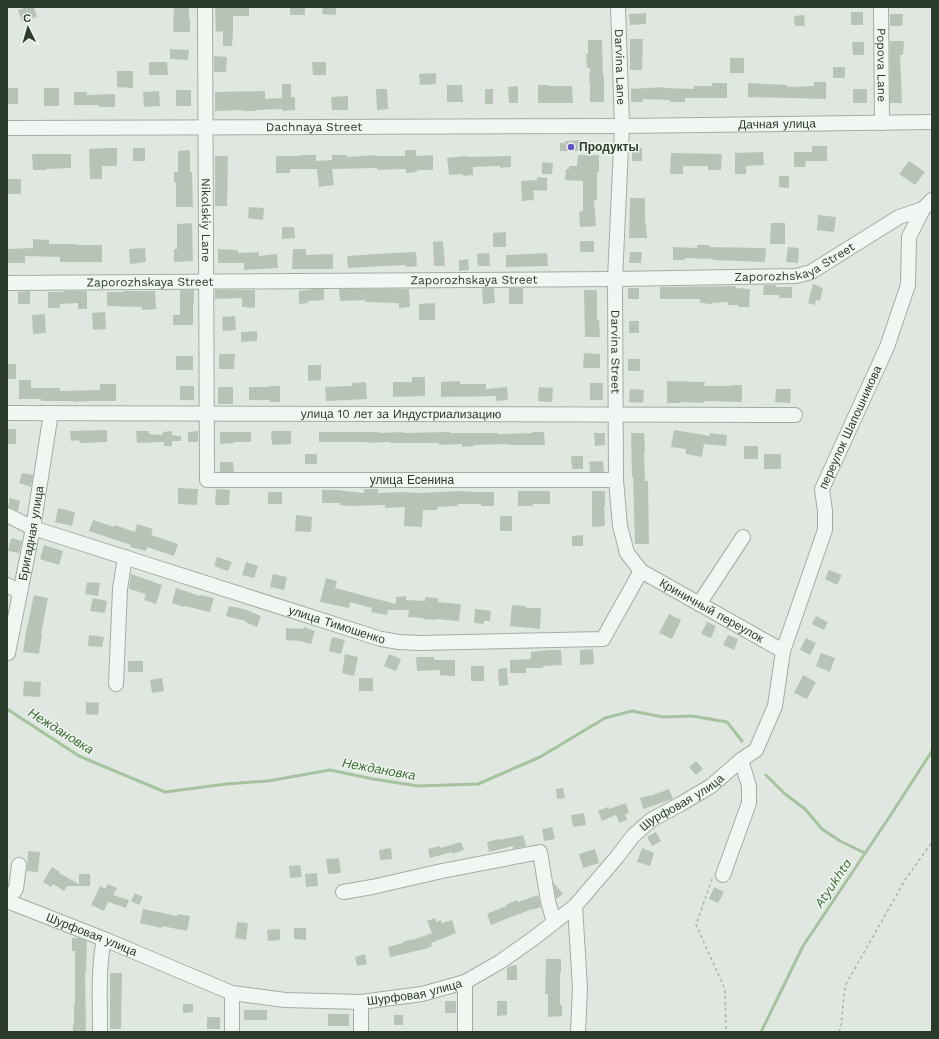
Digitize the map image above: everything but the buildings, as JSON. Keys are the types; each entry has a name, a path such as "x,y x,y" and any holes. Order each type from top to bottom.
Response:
{"street":[{"name":"Nikolskiy Lane","path":"205,7 207,480"},
{"name":"Darvina Lane","path":"618,7 622,126"},
{"name":"Popova Lane","path":"881,7 882,123"},
{"name":"Дачная улица","path":"622,126 932,122"},
{"name":"Dachnaya Street","path":"7,128 622,126"},
{"name":"Darvina Street","path":"622,126 615,279 616,480 620,526 627,553 641,571"},
{"name":"Zaporozhskaya Street","path":"7,283 615,279 796,276 811,272 899,217 927,204"},
{"name":"переулок Шапошникова","path":"756,750 775,706 782,651 825,530 825,511 822,489 887,347 908,285 909,237 927,204"},
{"name":"улица 10 лет за Индустриализацию","path":"7,413 795,415"},
{"name":"Бригадная улица","path":"8,653 33,528 51,413"},
{"name":"улица Есенина","path":"207,480 616,480"},
{"name":"улица Тимошенко","path":"7,515 33,528 381,640 399,642 419,643 603,639 641,571"},
{"path":"699,604 743,537"},
{"path":"116,684 120,588 125,557"},
{"name":"Криничный переулок","path":"641,571 782,651"},
{"path":"7,585 20,592"},
{"name":"Шурфовая улица","path":"7,900 232,993 286,1000 361,1002 422,994 465,982 500,962 534,938 576,906 633,836 651,820 711,786 741,760 756,750"},
{"path":"718,876 749,803 749,786 741,760"},
{"path":"343,892 540,852 548,901 554,922"},
{"path":"7,900 16,889 18,865"},
{"path":"576,906 580,988 578,1032"},
{"path":"100,1032 100,976 101,955 104,939"},
{"path":"465,982 465,1032"},
{"path":"232,993 232,1032"},
{"path":"361,1002 361,1032"}],"path":[{"path":"840,1032 845,986 905,880 932,842"},
{"path":"718,876 696,925 725,989 726,1032"}],"waterway":[{"name":"Неждановка","path":"7,709 79,756 165,792 226,784 268,781 330,770 418,786 478,784 540,757 605,718 632,711 663,717 692,716 727,722 742,741"},
{"name":"Atyukhta","path":"761,1032 803,946 932,751"},
{"name":"Неждановка","path":"766,775 785,794 805,809 822,829 840,841 865,853"}],"place":[{"name":"Продукты","path":"571,147"}]}
